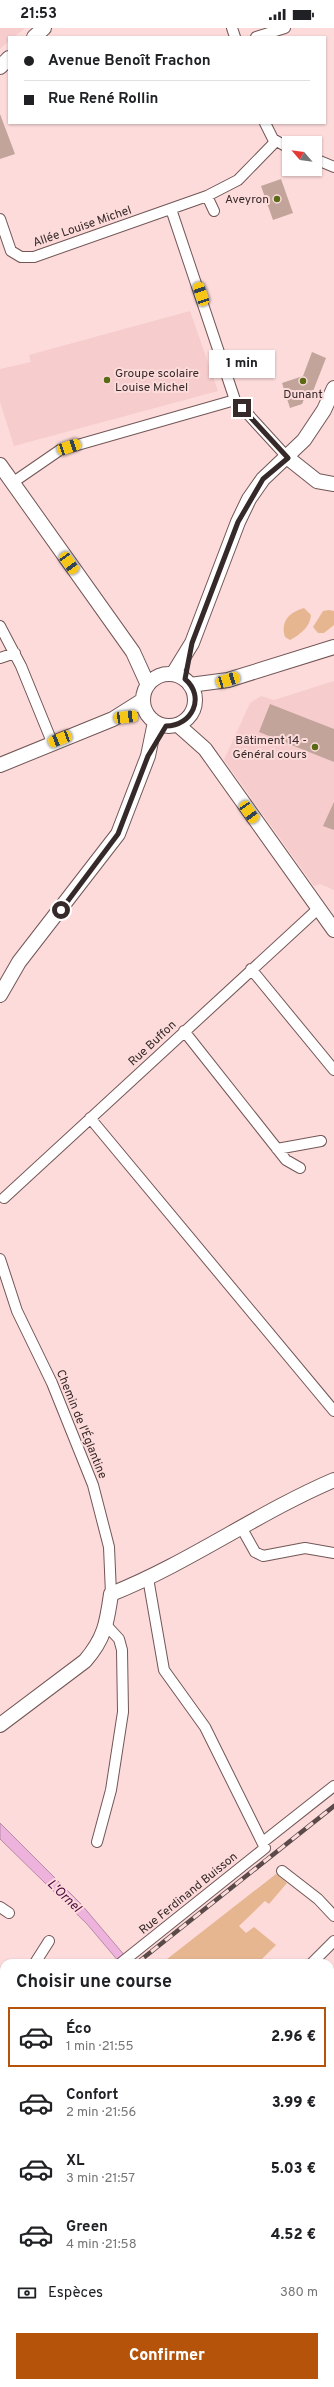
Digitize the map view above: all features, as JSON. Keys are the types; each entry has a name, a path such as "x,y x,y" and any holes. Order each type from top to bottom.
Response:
{"street":[{"path":"35,36 44,28"},
{"path":"259,36 285,28"},
{"path":"0,66 8,59"},
{"path":"265,124 269,134 276,142 282,145"},
{"name":"Allée Louise Michel","path":"0,219 11,251 15,255 27,258 207,196 238,180 276,142"},
{"path":"322,162 334,167"},
{"path":"207,196 214,212"},
{"path":"171,209 235,400 288,458 317,481 334,484"},
{"path":"190,716 194,708 195,698 183,680 192,643 238,522 249,499 263,479 288,458 314,425 334,388"},
{"path":"12,483 60,450 235,400"},
{"path":"0,465 154,681"},
{"path":"0,626 14,653 52,742"},
{"path":"195,698 228,680 334,647"},
{"path":"0,658 14,653"},
{"path":"154,681 228,680"},
{"path":"0,765 52,742 113,719 143,700 154,681"},
{"path":"143,700 162,722 205,749"},
{"path":"113,719 162,722 190,716"},
{"path":"190,716 205,749 334,930"},
{"path":"0,995 19,962 118,834 162,722"},
{"name":"Rue Buffon","path":"4,1198 318,908"},
{"path":"250,970 334,1070"},
{"path":"184,1031 286,1160 300,1168"},
{"path":"90,1118 334,1411"},
{"path":"277,1149 321,1141"},
{"name":"Chemin de l'Églantine","path":"0,1259 17,1312 52,1382 93,1485 109,1547 111,1594"},
{"path":"0,1725 85,1660 94,1650 107,1626 111,1594 148,1578 292,1499 334,1480"},
{"path":"241,1527 255,1552 262,1556 305,1548 315,1548 334,1553"},
{"path":"148,1578 164,1670 205,1727 264,1845"},
{"path":"97,1842 111,1790 123,1712 122,1650 119,1639 107,1626"},
{"name":"Rue Ferdinand Buisson","path":"126,1959 334,1786"},
{"path":"282,1871 318,1899 334,1916"},
{"path":"0,1907 9,1913"},
{"path":"38,1959 49,1941"},
{"path":"316,1959 334,1941"}],"shaded area":[{"path":"0,28 25,28 15,36 8,36 8,42 0,49"},
{"name":"Groupe scolaire Louise Michel","path":"190,311 218,391 14,446 0,402 0,369 31,362 29,355"},
{"path":"304,608 311,615 309,623 301,633 290,640 285,637 285,622 294,612"},
{"path":"323,611 334,611 334,625 324,633 318,633 313,627"},
{"path":"334,681 334,890 320,884 314,886 224,760 250,703 261,696 274,700"},
{"path":"276,1874 287,1883 269,1904 265,1901 239,1926 246,1933 254,1927 276,1945 262,1959 167,1959"}],"water":[{"name":"L'Ornel","path":"0,1823 81,1904 128,1959 117,1959 87,1924 0,1839"}],"building":[{"path":"0,114 15,154 0,159"},
{"name":"Aveyron","path":"281,179 293,213 273,220 261,186"},
{"name":"Dunant","path":"312,352 326,358 310,399 305,397 302,404 290,408 282,383 303,376"},
{"name":"Bâtiment 14 - Général cours","path":"270,704 334,729 334,762 259,732"},
{"path":"334,802 334,830 323,826"}],"railway":[{"path":"142,1959 334,1806"}],"place":[{"name":"Aveyron","path":"277,199"},
{"name":"Groupe scolaire Louise Michel","path":"107,380"},
{"name":"Dunant","path":"303,381"},
{"name":"Bâtiment 14 - Général cours","path":"315,747"}],"route":[{"path":"61,910 110,847 118,834 148,756 166,726 183,723 193,712 195,703 194,691 185,679 192,643 238,522 249,499 263,479 288,458 242,408"}]}
